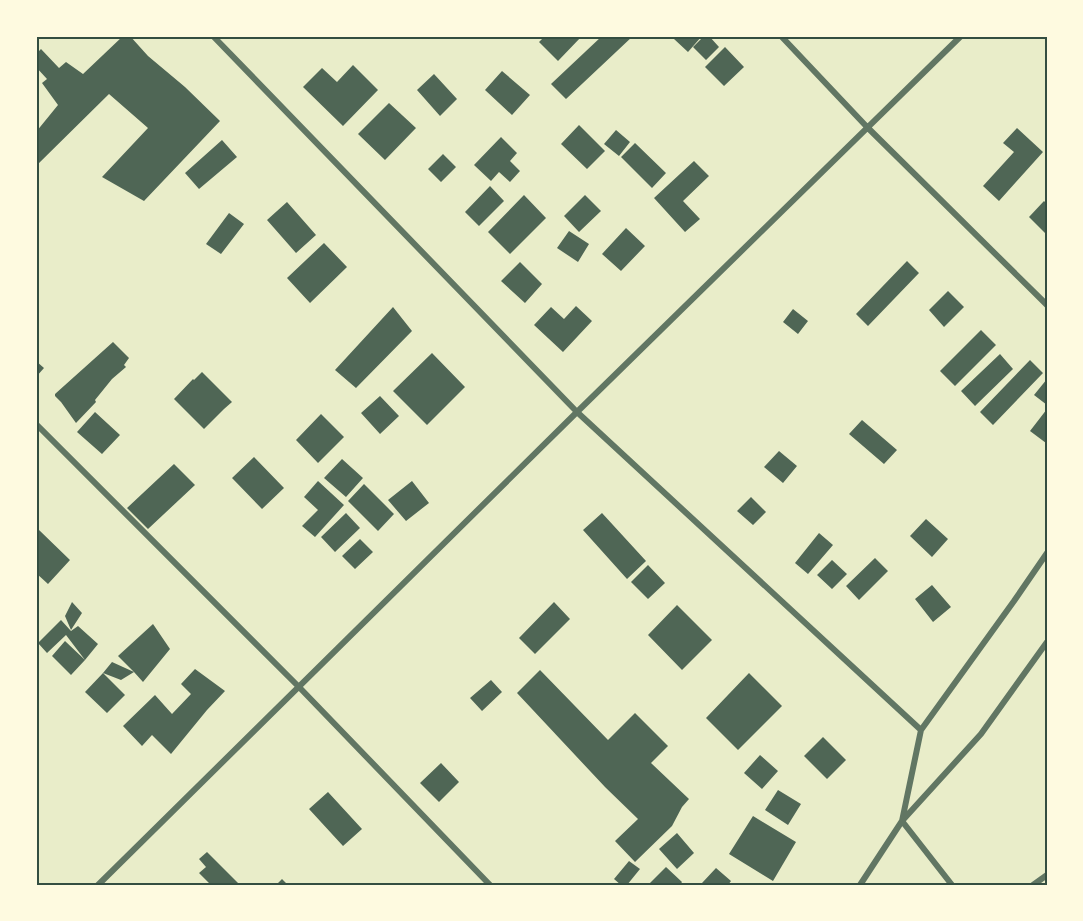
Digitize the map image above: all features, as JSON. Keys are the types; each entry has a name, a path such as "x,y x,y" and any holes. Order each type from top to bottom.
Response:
{"street":[{"path":"213,36 576,412 921,730"},
{"path":"781,36 867,127 1047,305"},
{"path":"98,885 576,412 961,36"},
{"path":"36,424 299,687 490,885"},
{"path":"952,885 902,821 921,730 1047,553"},
{"path":"860,885 902,821 981,734 1047,642"},
{"path":"1033,885 1047,875"}],"building":[{"path":"123,36 130,36 148,56 220,121 144,201 102,177 148,128 109,94 36,166 36,132 58,105 42,83 47,79 36,67 36,54 41,49 59,68 66,62 83,74"},
{"path":"545,36 582,36 558,61 539,42"},
{"path":"602,36 633,36 566,99 551,84"},
{"path":"676,36 702,36 688,52 674,39"},
{"path":"704,36 709,36 719,47 706,60 693,47"},
{"path":"725,47 744,67 724,86 705,67"},
{"path":"353,65 378,90 343,126 303,87 322,68 337,82"},
{"path":"502,71 530,95 512,115 485,90"},
{"path":"434,74 457,99 440,116 417,90"},
{"path":"389,103 416,128 385,160 358,134"},
{"path":"579,125 605,151 587,169 561,144"},
{"path":"1017,128 1043,152 999,201 983,186 1014,152 1003,143"},
{"path":"616,130 630,142 619,156 604,144"},
{"path":"501,137 517,153 510,161 520,171 510,182 499,172 491,181 474,165"},
{"path":"222,140 237,157 199,189 185,173"},
{"path":"635,143 666,173 652,188 621,157"},
{"path":"443,154 456,167 441,182 428,169"},
{"path":"694,161 709,176 683,201 700,219 685,232 654,198"},
{"path":"490,186 504,201 479,226 465,212"},
{"path":"524,195 546,218 510,254 488,232"},
{"path":"585,195 601,211 579,232 564,216"},
{"path":"1044,201 1047,204 1045,233 1029,217"},
{"path":"287,202 316,235 296,253 267,220"},
{"path":"229,213 244,224 221,254 206,244"},
{"path":"626,228 645,246 621,271 602,254"},
{"path":"569,231 589,244 578,262 557,248"},
{"path":"324,243 347,267 310,303 287,278"},
{"path":"907,261 919,273 868,326 856,314"},
{"path":"520,262 542,284 525,303 501,281"},
{"path":"948,291 964,307 944,327 929,310"},
{"path":"576,306 592,321 563,352 534,325 551,307 564,319"},
{"path":"393,307 412,331 356,388 335,370"},
{"path":"793,309 808,321 798,334 783,322"},
{"path":"981,330 996,345 955,386 940,371"},
{"path":"113,342 129,358 124,365 126,367 112,379 95,400 96,402 76,423 55,394"},
{"path":"432,353 465,387 427,425 393,391"},
{"path":"1000,354 1013,369 975,406 961,391"},
{"path":"1030,360 1043,373 993,425 980,412"},
{"path":"36,361 44,368 36,377"},
{"path":"202,372 232,402 204,429 174,399"},
{"path":"1047,379 1047,405 1034,395"},
{"path":"380,396 399,416 380,434 361,413"},
{"path":"1047,409 1047,441 1046,443 1030,431"},
{"path":"95,412 120,435 102,454 77,432"},
{"path":"321,414 344,437 318,463 296,440"},
{"path":"862,420 897,450 884,464 849,434"},
{"path":"779,451 797,466 783,483 764,467"},
{"path":"254,457 284,488 262,509 232,478"},
{"path":"342,459 363,478 346,497 324,478"},
{"path":"174,464 195,485 148,529 127,508"},
{"path":"318,481 344,505 315,537 302,526 318,510 304,497"},
{"path":"412,481 429,503 406,521 388,500"},
{"path":"364,484 394,514 378,531 348,501"},
{"path":"751,497 766,512 753,525 737,511"},
{"path":"346,513 360,528 335,552 321,537"},
{"path":"602,513 646,561 627,579 583,530"},
{"path":"926,519 948,539 932,557 910,536"},
{"path":"39,530 70,560 48,584 36,573 36,534"},
{"path":"819,533 833,545 808,574 795,563"},
{"path":"360,539 373,552 355,569 342,556"},
{"path":"875,558 888,571 859,600 846,586"},
{"path":"832,560 847,574 832,589 817,575"},
{"path":"648,565 665,583 648,599 631,582"},
{"path":"932,585 951,607 933,622 915,599"},
{"path":"72,602 82,613 71,630 65,616"},
{"path":"554,602 570,619 535,654 519,638"},
{"path":"677,605 712,640 682,670 648,635"},
{"path":"61,620 71,631 78,626 98,644 85,660 66,635 47,653 38,643"},
{"path":"153,624 170,649 143,682 118,656"},
{"path":"65,641 85,660 71,675 52,656"},
{"path":"112,662 134,672 121,680 103,673"},
{"path":"195,669 225,691 171,754 152,735 142,746 123,726 155,695 172,714 191,694 181,684"},
{"path":"540,670 608,740 635,713 668,746 651,763 689,799 672,826 635,862 615,841 638,819 517,693"},
{"path":"103,673 125,695 107,713 85,692"},
{"path":"749,673 782,706 738,750 706,718"},
{"path":"491,680 502,692 482,711 470,698"},
{"path":"823,737 846,760 827,779 804,756"},
{"path":"760,755 778,771 762,789 744,773"},
{"path":"441,763 459,782 439,802 420,783"},
{"path":"778,790 801,804 788,825 765,810"},
{"path":"328,792 362,829 343,846 309,809"},
{"path":"753,816 796,842 773,881 729,854"},
{"path":"677,833 694,853 677,869 659,849"},
{"path":"207,852 240,885 211,885 199,873 206,867 199,859"},
{"path":"629,861 640,869 627,885 621,885 614,879"},
{"path":"666,867 682,882 680,885 648,885"},
{"path":"716,868 731,881 728,885 702,883"},
{"path":"282,879 288,885 276,885"}]}
